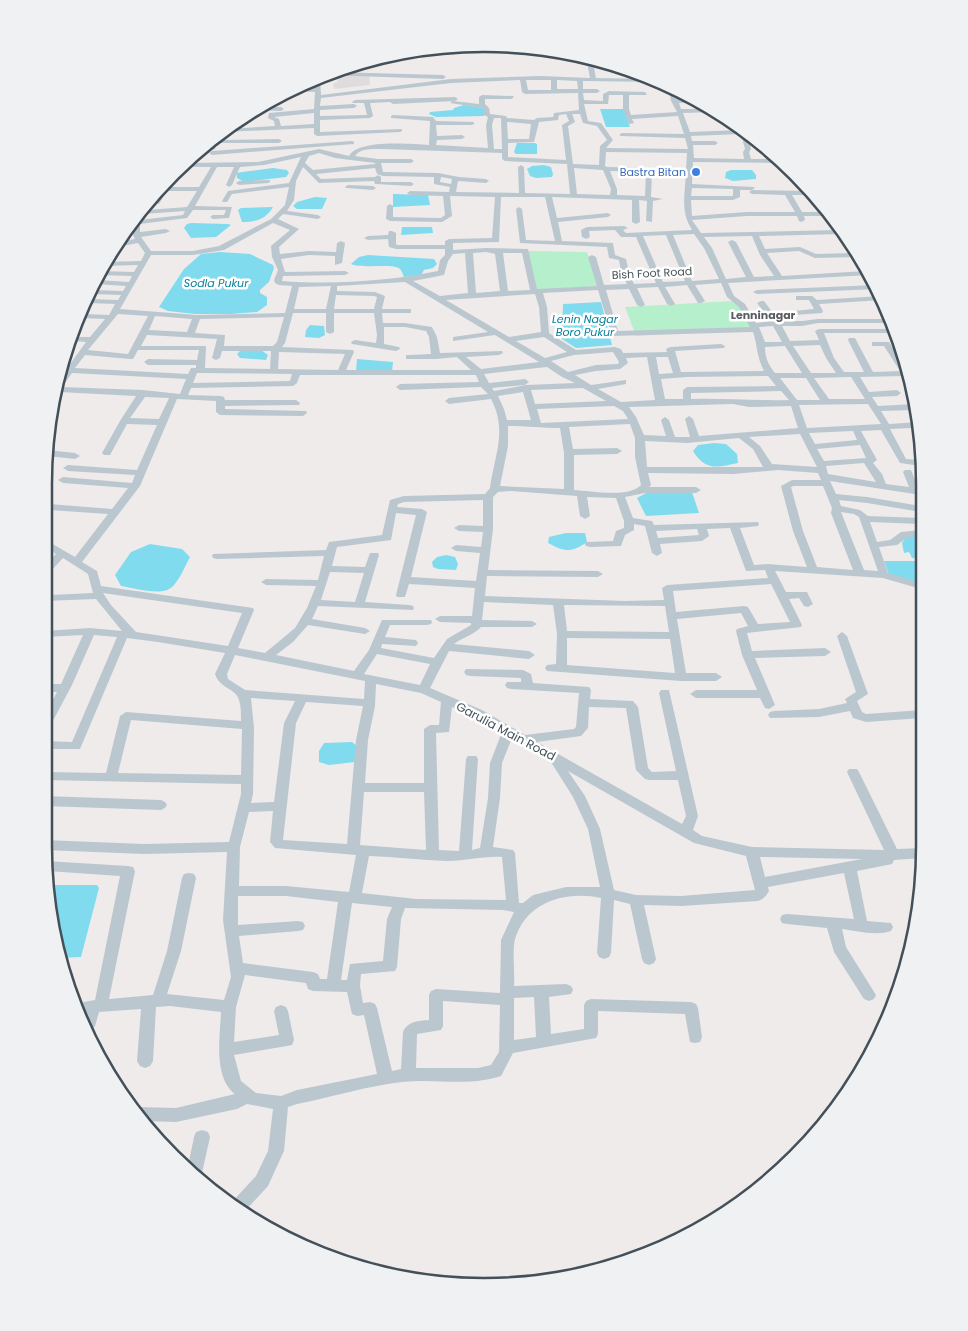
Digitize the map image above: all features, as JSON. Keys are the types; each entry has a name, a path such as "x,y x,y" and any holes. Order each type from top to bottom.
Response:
{"street":[{"path":"591,66 593,78"},
{"path":"347,74 428,76 440,77 451,81"},
{"path":"554,78 554,91"},
{"path":"278,128 277,121 271,118 272,114 317,106 389,88 451,81 554,78 635,80"},
{"path":"580,78 582,112 585,122 599,124 610,140 604,144 603,150 604,168 614,189 613,197"},
{"path":"523,79 524,91 597,91"},
{"path":"620,79 632,127"},
{"path":"493,80 496,97"},
{"path":"581,102 606,103 606,94 646,97 644,83"},
{"path":"149,253 193,252 221,248 273,220 283,212 291,200 292,185 300,164 317,143 318,86"},
{"path":"414,86 423,100"},
{"path":"389,88 397,114 394,117 416,109 423,100 440,99 482,106 486,108 486,114 503,116 504,158 506,160 604,168 690,172"},
{"path":"539,92 540,98 567,98"},
{"path":"299,94 317,106"},
{"path":"482,106 481,98 511,98"},
{"path":"440,99 442,107"},
{"path":"271,108 393,101 416,109 431,118 434,138 432,148"},
{"path":"367,102 368,128"},
{"path":"629,117 675,102 693,106"},
{"path":"675,102 690,145 690,172 687,198 689,218 696,233 708,248 731,297 742,306 755,328 761,345 761,357 772,375 794,403 804,432 837,508 836,513 860,574"},
{"path":"308,104 368,114"},
{"path":"280,106 289,105"},
{"path":"569,112 572,122 565,125 574,196"},
{"path":"504,120 535,122 541,119 556,119 557,113 582,112"},
{"path":"491,116 489,125 491,150"},
{"path":"433,123 472,122"},
{"path":"504,141 532,141 535,122"},
{"path":"237,130 317,126"},
{"path":"213,150 317,143 400,130"},
{"path":"690,145 734,133"},
{"path":"622,135 690,145 748,161 770,161"},
{"path":"434,138 462,137"},
{"path":"207,164 213,150 223,142 299,139"},
{"path":"308,139 335,156 352,157 378,163"},
{"path":"746,141 748,161"},
{"path":"317,143 352,144"},
{"path":"603,150 690,145 715,146"},
{"path":"352,157 355,151 366,148 504,151"},
{"path":"194,165 264,163 280,158 307,155"},
{"path":"311,172 378,163 411,161"},
{"path":"376,182 378,163"},
{"path":"141,222 185,217 216,164"},
{"path":"300,164 306,166 321,181 411,184"},
{"path":"229,185 238,165"},
{"path":"521,167 522,195"},
{"path":"649,170 650,221"},
{"path":"454,194 452,193 455,181 469,174"},
{"path":"332,187 438,175 455,181 486,181"},
{"path":"240,183 274,181"},
{"path":"256,183 261,190"},
{"path":"224,201 230,192 292,185"},
{"path":"689,186 802,193"},
{"path":"170,188 201,188"},
{"path":"687,198 733,198 737,197 736,188"},
{"path":"410,193 548,195 660,200"},
{"path":"788,193 800,215 806,232"},
{"path":"390,206 390,219 442,220 448,218 446,194"},
{"path":"273,220 295,229 275,246 276,256 282,270 278,283 298,285 406,280 441,273 444,260 449,255 448,242 496,240 498,195"},
{"path":"548,195 559,243"},
{"path":"603,197 608,215 622,234 696,233 797,240"},
{"path":"634,198 636,222"},
{"path":"792,201 809,200"},
{"path":"157,203 230,208 227,217 213,217"},
{"path":"150,211 191,206"},
{"path":"415,220 417,208"},
{"path":"519,209 523,241 610,245 612,256 622,259 631,285 641,305"},
{"path":"283,212 318,217"},
{"path":"689,218 747,214 820,214"},
{"path":"553,220 608,215"},
{"path":"137,228 138,238 149,253"},
{"path":"586,237 585,230 587,229 616,228"},
{"path":"126,242 166,232"},
{"path":"756,237 806,232 834,232"},
{"path":"669,233 690,282 701,301"},
{"path":"641,234 660,284 671,304"},
{"path":"368,238 392,235 392,245 396,247 525,252 536,291 544,301 543,318 545,334"},
{"path":"756,237 778,277"},
{"path":"732,242 749,279 762,301 760,303 776,323 826,402"},
{"path":"338,263 341,243"},
{"path":"762,251 800,249 815,256 850,255"},
{"path":"469,251 472,295"},
{"path":"493,251 499,253 504,293"},
{"path":"66,375 113,314 149,253"},
{"path":"276,256 302,253 339,254"},
{"path":"302,253 306,264"},
{"path":"592,257 600,287 608,304 614,333 618,335 755,328 776,323 809,324 818,321 884,321"},
{"path":"113,264 144,263"},
{"path":"107,273 138,274"},
{"path":"280,274 345,273"},
{"name":"Bish Foot Road","path":"438,299 472,295 631,285 861,273"},
{"path":"274,372 275,349 281,342 300,274"},
{"path":"805,276 815,290"},
{"path":"406,280 628,411 640,438 639,444 646,485 643,490"},
{"path":"103,282 132,284"},
{"path":"330,332 330,311 335,283"},
{"path":"757,292 868,287"},
{"path":"97,292 125,293"},
{"path":"332,293 381,296 378,310 382,340 379,346"},
{"path":"773,299 810,297 816,302 820,310 818,312 783,314"},
{"path":"816,302 874,299"},
{"path":"93,301 120,302"},
{"path":"742,306 760,303"},
{"path":"86,316 153,313 197,317 330,311 408,310"},
{"path":"71,357 80,355 130,358 137,348 153,313"},
{"path":"190,334 197,317"},
{"path":"380,325 405,325 429,329 433,338 436,357"},
{"path":"842,375 830,358 819,331 888,331"},
{"path":"144,332 222,337 216,358"},
{"path":"456,339 495,333"},
{"path":"506,340 545,334 574,353"},
{"path":"565,375 596,368 623,365 618,352 618,335"},
{"path":"77,339 92,340"},
{"path":"852,340 870,375"},
{"path":"355,342 396,349"},
{"path":"761,345 824,342"},
{"path":"875,344 886,344 898,360"},
{"path":"678,375 669,350 672,348 721,346"},
{"path":"137,348 203,348 200,367"},
{"path":"218,348 350,352 340,373"},
{"path":"409,357 499,353"},
{"path":"148,362 274,372 479,372 545,362 574,353 670,354"},
{"path":"651,355 660,402"},
{"path":"424,690 446,647 456,637 473,630 477,621 492,493 504,450 499,407 493,395 484,385 479,372 458,356"},
{"path":"77,562 135,486 178,396 189,382 194,370 200,367"},
{"path":"515,368 526,386 536,424"},
{"path":"70,370 189,382 293,383 297,372"},
{"path":"656,377 678,375 810,376 901,374"},
{"path":"854,375 876,409 903,461 915,462"},
{"path":"400,387 484,385 587,387 623,382"},
{"path":"449,401 493,395 526,386"},
{"path":"64,387 105,393 143,393 221,399 220,412 303,413"},
{"path":"688,401 686,397 687,390 783,388"},
{"path":"107,453 124,421 143,393"},
{"path":"532,406 688,401 733,401 749,404 826,402 897,393"},
{"path":"220,403 296,403"},
{"path":"580,405 586,424"},
{"path":"876,409 908,407"},
{"path":"689,419 695,439"},
{"path":"665,420 672,440"},
{"path":"124,421 164,422"},
{"path":"502,423 536,424 540,426 634,421"},
{"path":"564,425 569,452 569,493"},
{"path":"640,438 695,439 912,425"},
{"path":"813,570 798,531 786,486 872,459 861,442 856,429"},
{"path":"741,435 758,448 766,465 774,469"},
{"path":"811,447 861,442"},
{"path":"569,452 617,451"},
{"path":"53,454 74,456"},
{"path":"867,461 877,474 882,486"},
{"path":"68,468 141,473"},
{"path":"643,470 774,469 823,473 916,492"},
{"path":"908,472 916,488"},
{"path":"63,480 135,486"},
{"path":"268,657 276,648 289,640 316,603 332,544 387,538 393,502 404,499 492,493 620,494 643,490 696,490"},
{"path":"582,494 585,516"},
{"path":"590,544 617,544 620,533 630,530 630,521 620,494"},
{"path":"832,497 916,507"},
{"path":"52,507 114,512"},
{"path":"837,508 857,512 864,519 884,575"},
{"path":"392,510 422,512 401,595"},
{"path":"864,519 916,521"},
{"path":"630,521 648,522 657,553"},
{"path":"650,528 754,524"},
{"path":"654,541 702,538 704,536 701,526"},
{"path":"734,526 750,569 768,567 884,575 916,584"},
{"path":"486,550 458,534 488,529"},
{"path":"874,544 893,543 905,534 916,533"},
{"path":"52,547 93,573 93,582 106,607 128,635 76,746 52,745"},
{"path":"52,564 62,553"},
{"path":"217,556 330,553"},
{"path":"358,606 374,555"},
{"path":"768,567 797,625 741,631 748,655 769,704"},
{"path":"326,569 370,570"},
{"path":"483,572 598,574"},
{"path":"404,580 481,584"},
{"path":"681,677 666,588 775,581"},
{"path":"266,582 322,583"},
{"path":"52,596 98,592 250,610 221,674 223,681 245,698 247,725 247,794 234,846 231,891 230,920 238,977 229,1007 226,1058 234,1085 253,1099 281,1103 297,1097 408,1075 478,1076 496,1071 506,1053 508,940 520,914 508,854 486,851 476,855 432,855 280,845 276,842 290,723 302,698"},
{"path":"782,596 803,594 808,604"},
{"path":"479,599 668,603"},
{"path":"558,602 562,634 556,668 585,668 681,677 716,677"},
{"path":"316,603 409,608"},
{"path":"672,616 744,609 755,628"},
{"path":"440,619 532,624"},
{"path":"304,621 365,631"},
{"path":"357,675 376,645 386,622 427,622"},
{"path":"52,711 90,631"},
{"name":"Garulia Main Road","path":"52,633 90,631 128,635 268,657 424,690 478,713 699,840 752,852 916,853"},
{"path":"562,634 675,636"},
{"path":"842,636 852,670 862,694 851,699 857,715 861,718 916,714"},
{"path":"376,645 412,644"},
{"path":"376,645 438,662"},
{"path":"446,647 529,654"},
{"path":"748,655 825,652"},
{"path":"523,739 577,733 582,728 585,668"},
{"path":"470,672 523,674 527,677 527,686"},
{"path":"333,986 358,850 358,787 362,740 369,703 371,678"},
{"path":"511,685 585,690"},
{"path":"52,688 64,688"},
{"path":"665,693 692,816 685,832"},
{"path":"242,694 369,703"},
{"path":"696,694 819,713 853,706"},
{"path":"432,855 433,825 428,762 430,729 445,729 447,700"},
{"path":"584,703 629,704 632,707 642,770 645,774 649,776 683,775"},
{"path":"111,777 126,716 247,725"},
{"path":"486,851 494,798 496,763 509,731"},
{"path":"552,756 579,796 588,816 600,854 608,894 604,953"},
{"path":"465,855 472,759"},
{"path":"760,883 896,858 899,854 853,772"},
{"path":"52,776 247,780"},
{"path":"358,787 430,788"},
{"path":"52,802 161,805"},
{"path":"244,808 280,806"},
{"path":"52,845 144,849 234,846"},
{"path":"231,891 286,891 400,902 503,905 519,908 538,899 566,892 595,891 636,900 681,901 745,898 761,894 752,852"},
{"path":"53,866 128,871 91,1006 89,1020"},
{"path":"849,866 862,927"},
{"path":"145,1061 154,1001 174,951 189,878"},
{"path":"636,900 649,959"},
{"path":"386,1079 370,1008 357,1010 353,986 355,968 390,967 394,919 400,902"},
{"path":"787,919 886,928"},
{"path":"833,922 839,948 869,995"},
{"path":"231,931 298,926"},
{"path":"237,968 313,978 312,985 353,986"},
{"path":"408,1075 410,1032 414,1028 436,1026 436,995 507,995 566,990"},
{"path":"541,991 544,1042"},
{"path":"91,1006 170,1000 229,1007"},
{"path":"506,1048 591,1034 591,1005 690,1008 695,1038"},
{"path":"226,1050 287,1040 281,1010"},
{"path":"145,1114 176,1115 237,1102 247,1095"},
{"path":"241,1204 262,1181 276,1151 281,1103"},
{"path":"196,1168 202,1137"}],"shaded area":[{"path":"345,75 369,75 370,85 334,89 333,83 337,83 338,78"}],"green space":[{"path":"528,251 587,252 598,286 536,290"},
{"path":"733,301 740,307 753,329 636,336 625,307"}],"water":[{"path":"464,105 484,108 484,116 436,117 429,114 430,112 453,110"},
{"path":"600,109 624,109 630,127 606,127"},
{"path":"517,143 537,144 537,154 516,154 514,152"},
{"path":"544,165 551,167 552,177 536,178 530,176 527,169 532,166"},
{"path":"273,168 287,170 289,173 286,177 244,182 237,178 237,173"},
{"path":"731,170 752,170 756,175 756,179 733,181 725,178 726,172"},
{"path":"393,194 428,195 430,205 393,207"},
{"path":"315,197 327,198 322,209 297,209 293,206 297,202"},
{"path":"273,207 264,217 247,222 242,222 238,210 241,208"},
{"path":"187,224 231,225 216,237 191,238 184,228"},
{"path":"402,227 432,227 433,233 401,235"},
{"name":"Sodla Pukur","path":"220,252 250,254 273,265 274,268 269,282 260,290 260,293 267,297 267,305 257,312 231,314 195,314 168,311 159,307 184,269 201,254"},
{"path":"368,255 434,259 437,264 433,268 424,270 421,275 404,277 401,270 397,267 351,264 359,257"},
{"name":"Lenin Nagar Boro Pukur","path":"601,302 612,345 576,348 562,339 563,304"},
{"path":"310,325 324,326 325,335 319,338 305,337 306,330"},
{"path":"241,350 261,350 268,355 266,360 240,358 237,354"},
{"path":"357,359 393,362 392,372 356,372"},
{"path":"726,444 737,454 738,463 718,466 708,465 698,458 693,451 698,445"},
{"path":"648,492 692,492 699,513 646,516 637,498"},
{"path":"566,533 585,533 587,542 572,550 564,550 548,543 549,537"},
{"path":"908,534 916,535 916,558 912,558 909,552 904,553 902,543"},
{"path":"150,544 182,549 190,557 181,575 174,585 163,591 157,592 121,586 115,575 131,552"},
{"path":"446,555 455,557 458,564 456,570 433,567 432,562 437,557"},
{"path":"884,561 916,561 916,583 889,575"},
{"path":"352,742 357,746 355,762 329,765 319,762 319,751 324,743"},
{"path":"54,885 97,885 99,888 81,957 67,958"}],"place":[{"name":"Bastra Bitan","path":"696,172"}],"district":[{"name":"Lenninagar","path":"763,315"}]}
